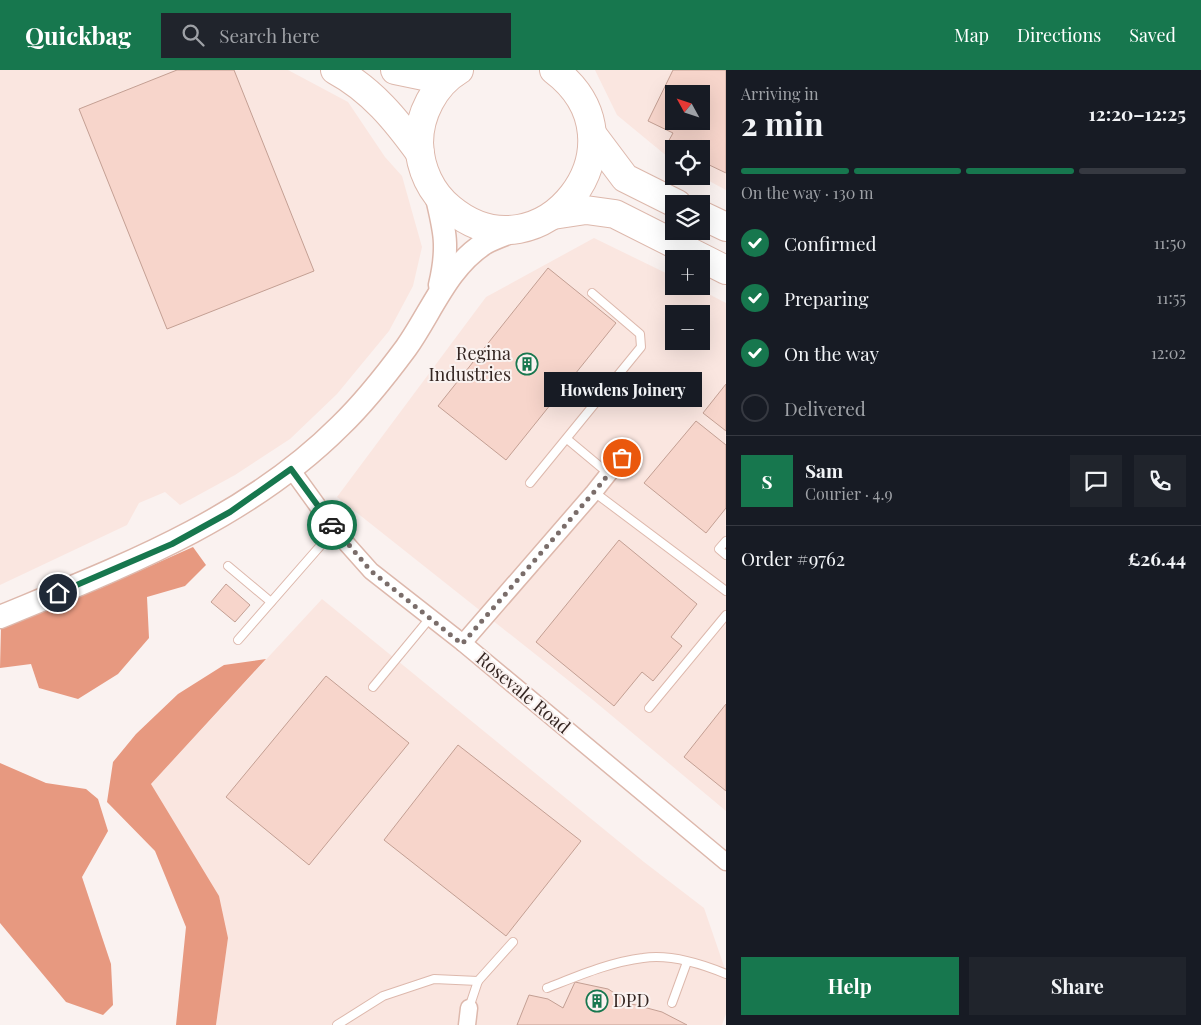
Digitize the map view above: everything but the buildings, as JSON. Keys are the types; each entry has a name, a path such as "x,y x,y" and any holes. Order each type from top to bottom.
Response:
{"highway":[{"path":"335,70 366,90 384,106 420,153"},
{"path":"396,70 424,76 457,71"},
{"path":"553,215 575,194 584,180 592,150 590,121 580,98 573,87 554,70"},
{"path":"457,71 440,86 427,107 419,136 420,153 425,175 436,194 457,214 483,226 511,229 526,227 553,215 586,210 615,214 726,270"},
{"path":"592,134 625,178 665,198"},
{"path":"710,219 726,227"}],"street":[{"path":"569,70 580,98"},
{"path":"436,194 446,233 446,258 438,296"},
{"path":"0,617 172,544 230,512 291,469 340,426 371,392 406,347 438,296 463,261 485,243 526,227"},
{"path":"462,644 622,458"},
{"name":"Rosevale Road","path":"291,469 334,528 371,571 726,862"},
{"path":"467,1025 469,1008"}],"lane":[{"path":"530,482 641,346 640,334 592,293"},
{"path":"567,439 609,474"},
{"path":"594,492 726,591"},
{"path":"238,640 334,528"},
{"path":"726,541 719,549 726,555"},
{"path":"228,566 270,602"},
{"path":"649,708 726,615"},
{"path":"373,687 430,618"},
{"path":"469,1008 478,981 513,942"},
{"path":"547,988 595,970 644,957 686,962 726,974"},
{"path":"672,1003 686,962"},
{"path":"337,1025 383,996 434,979 478,981"}],"shaded area":[{"path":"0,70 288,70 348,102 385,157 402,176 422,247 413,286 389,331 337,394 290,439 235,475 180,505 165,492 139,503 127,525 0,585"},
{"path":"595,70 726,70 726,190 710,181 710,140 665,140 665,155 617,115"},
{"path":"594,238 665,273 665,295 710,295 726,303 726,811 593,700 337,497 486,297"},
{"path":"193,547 206,565 185,586 147,597 149,638 118,674 78,699 39,688 31,664 0,668 1,627 101,588"},
{"path":"322,599 644,862 704,908 726,972 726,1014 722,1025 216,1025 228,938 151,784"},
{"path":"266,659 151,784 219,896 228,938 216,1025 176,1025 186,927 155,851 107,802 113,762 136,734 178,694 224,665"},
{"path":"0,763 46,783 86,789 98,799 108,831 82,877 111,964 113,1005 103,1015 66,1002 0,923"}],"way so far":[{"path":"332,525 371,571 462,644 622,458"}],"place":[{"name":"Regina Industries","path":"527,364"},
{"name":"Howdens Joinery","path":"622,458"},
{"name":"DPD","path":"597,1001"}],"route":[{"path":"58,593 172,544 230,512 291,469 332,525"}]}
